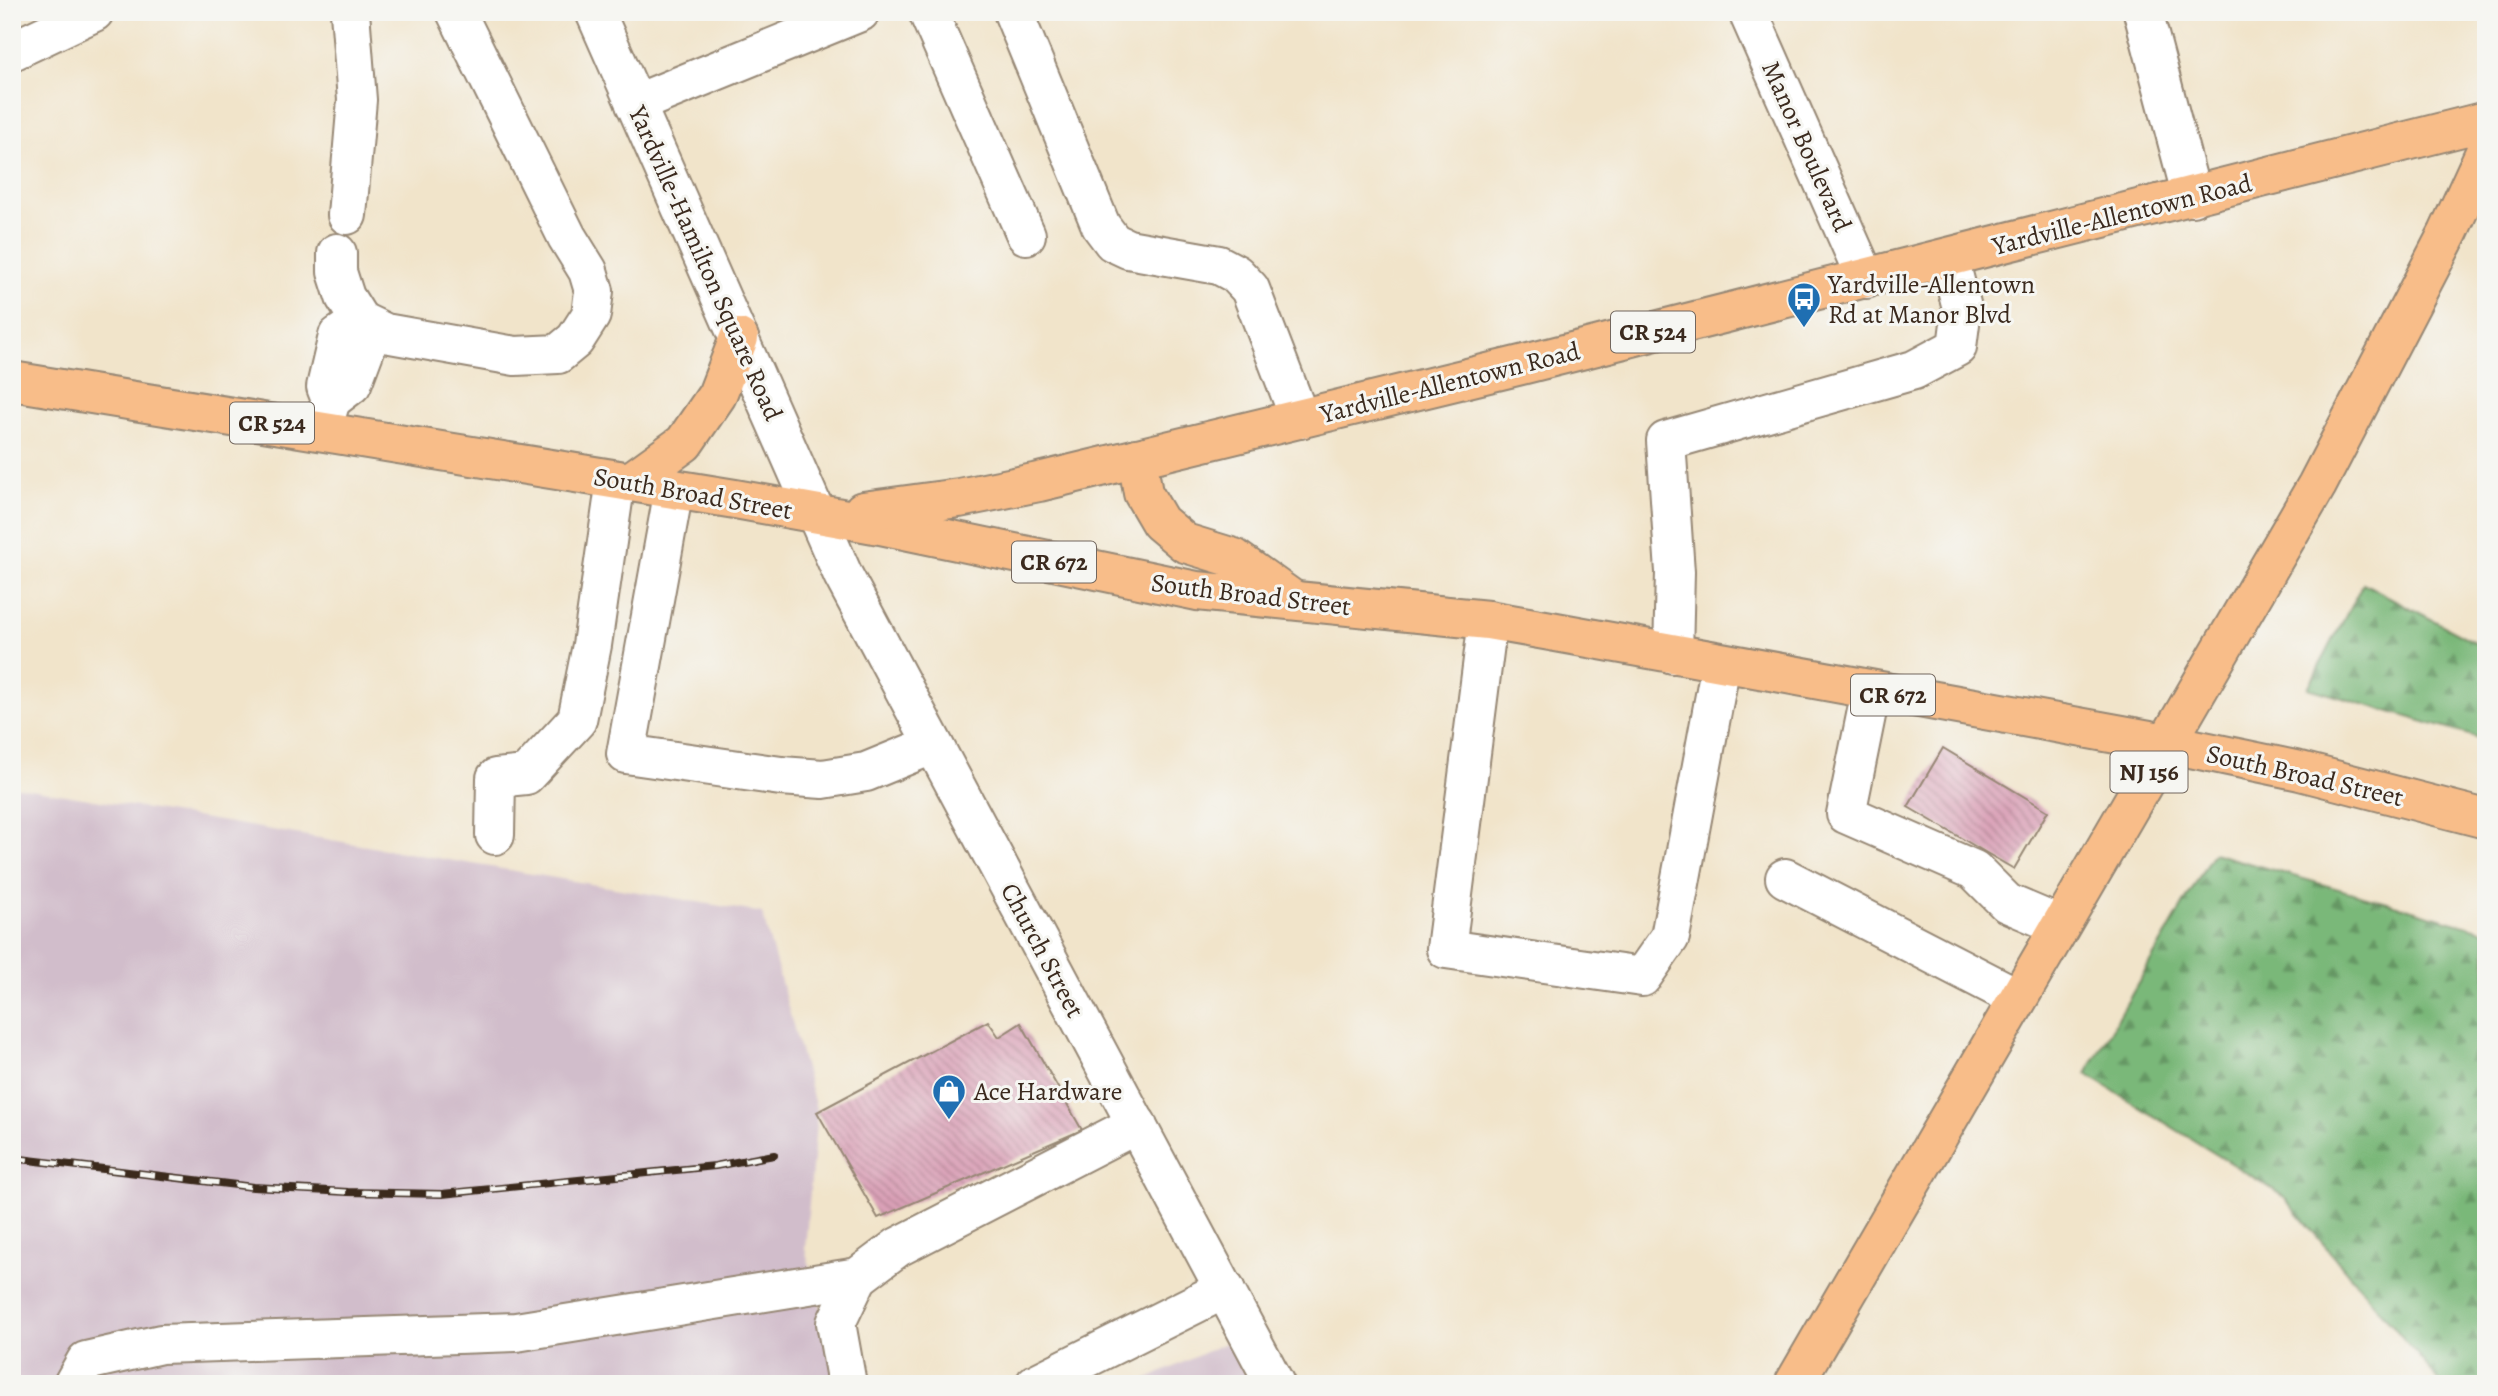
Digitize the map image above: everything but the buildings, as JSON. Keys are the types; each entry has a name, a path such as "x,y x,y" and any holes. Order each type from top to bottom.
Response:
{"main road":[{"name":"Yardville-Allentown Road","path":"816,514 873,511 1040,482 1866,279 2486,121"},
{"name":"NJ 156","path":"1794,1384 2317,485 2448,233 2486,150"},
{"path":"623,481 684,443 717,395 739,338"},
{"name":"South Broad Street","path":"12,381 327,416 623,481 893,527 1197,591 1488,620 2166,743 2300,771 2486,819"},
{"path":"1137,458 1143,493 1160,522 1185,543 1234,558 1294,601"}],"street":[{"path":"27,34 94,12"},
{"path":"347,215 357,100 350,12"},
{"path":"337,253 337,272 345,297 360,321 385,333 515,356 558,354 575,340 591,315 593,291 588,271 567,237 456,12"},
{"name":"Yardville-Hamilton Square Road","path":"595,12 816,514"},
{"path":"635,104 860,12"},
{"path":"928,12 1027,235"},
{"name":"Manor Boulevard","path":"1748,12 1866,279"},
{"path":"2143,12 2192,197"},
{"path":"1020,15 1101,226 1113,242 1128,249 1219,265 1236,274 1250,289 1300,419"},
{"path":"1672,653 1676,616 1675,572 1666,441 1914,370 1957,347 1962,308 1949,258"},
{"path":"327,416 326,387 338,336 360,321"},
{"path":"495,835 496,778 526,775 577,720 623,481"},
{"path":"674,489 626,754 781,776 823,779 866,772 932,745"},
{"name":"Church Street","path":"816,514 843,575 932,745 1275,1384"},
{"path":"1488,620 1446,949 1642,978 1670,937 1721,663"},
{"path":"1871,691 1846,814 1974,870 2007,903 2059,925"},
{"path":"1785,878 2018,998"},
{"path":"848,1384 835,1323 858,1277 898,1247 1137,1124"},
{"path":"73,1384 86,1361 161,1343 516,1332 858,1277"},
{"path":"1035,1384 1226,1289"}],"shaded area":[{"path":"12,786 762,913 817,1112 805,1249 841,1384 12,1384"},
{"path":"1244,1334 1272,1384 1137,1384"}],"green space":[{"path":"2363,583 2486,648 2486,740 2308,688"},
{"path":"2213,853 2486,931 2486,1384 2442,1384 2282,1195 2086,1074"}],"railway":[{"path":"12,1158 253,1187 442,1194 715,1166 774,1155"}],"place":[{"name":"Yardville-Allentown Rd at Manor Blvd","path":"1804,329"},
{"name":"Ace Hardware","path":"949,1121"}]}
